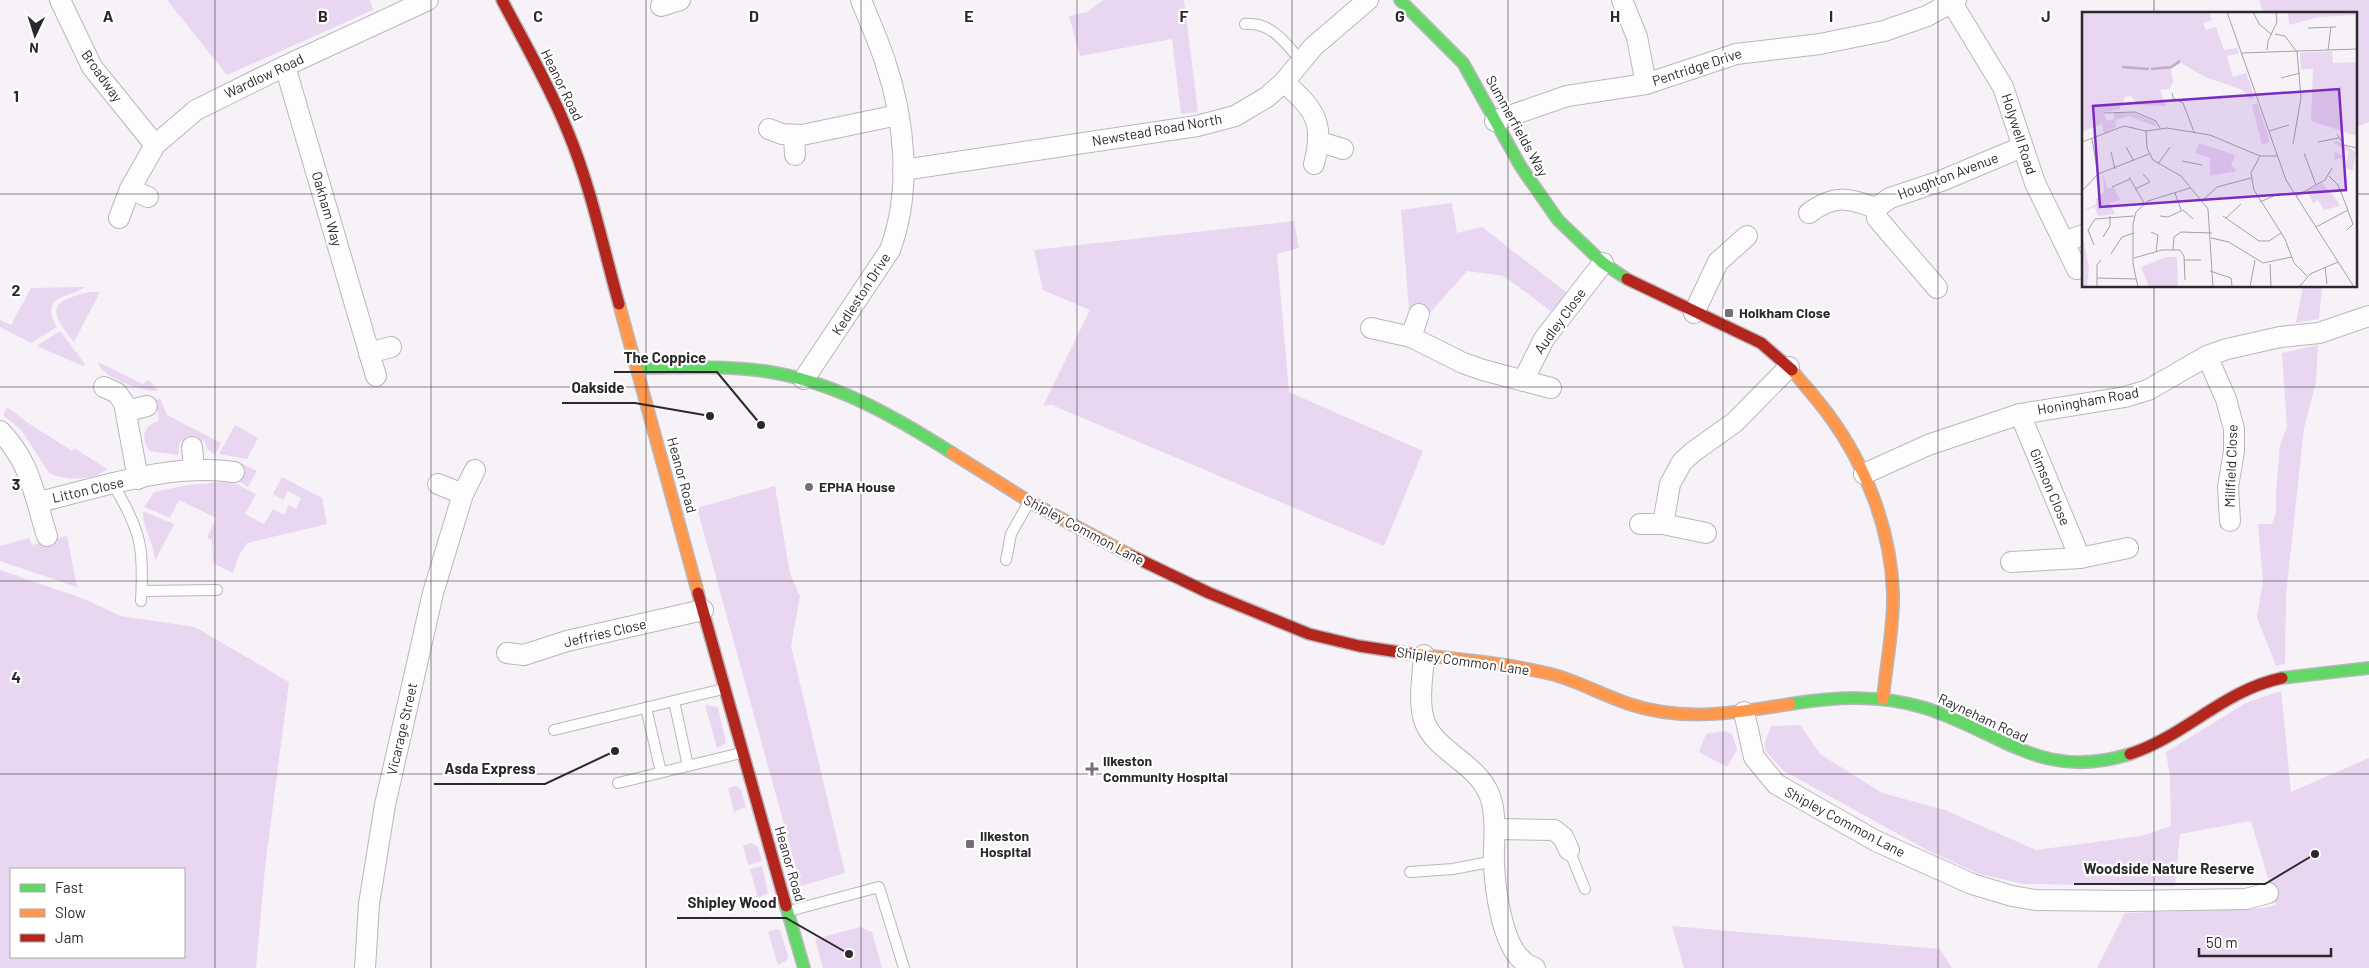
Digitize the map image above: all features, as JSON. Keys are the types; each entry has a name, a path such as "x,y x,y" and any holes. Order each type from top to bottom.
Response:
{"street":[{"name":"Broadway","path":"60,0 92,66 155,145"},
{"name":"Wardlow Road","path":"119,218 139,193 155,145 177,125 208,102 428,0"},
{"name":"Heanor Road","path":"502,0 552,95 569,134 588,190 742,753 804,968"},
{"name":"Kedleston Drive","path":"804,379 890,250 898,227 902,206 903,170 898,115 886,61 861,0"},
{"name":"Newstead Road North","path":"903,170 1219,121 1250,109 1284,82 1300,60 1368,0"},
{"name":"Summerfields Way","path":"1400,0 1463,63 1485,99 1494,121 1520,167 1547,206 1578,242 1602,263 1639,287 1761,343 1789,367 1829,415 1864,474 1885,531 1892,573 1892,620 1883,699"},
{"path":"1622,0 1637,37 1646,84"},
{"name":"Pentridge Drive","path":"1494,121 1567,96 1646,84 1736,54 1829,42 1884,31 1927,16 1954,2"},
{"name":"Holywell Road","path":"1954,2 2004,87 2035,183 2077,269"},
{"name":"Oakham Way","path":"285,66 376,376"},
{"path":"1284,82 1301,98 1312,113 1320,132 1320,142 1314,164"},
{"path":"769,129 795,145 898,115"},
{"path":"1320,142 1343,149"},
{"name":"Houghton Avenue","path":"1876,208 1890,198 1941,181 2022,147"},
{"path":"1809,213 1824,202 1836,199 1850,199 1876,208 1876,218 1937,288"},
{"path":"2064,242 2082,235"},
{"path":"1694,313 1718,262 1747,236"},
{"name":"Audley Close","path":"1522,381 1544,339 1602,263"},
{"path":"1411,337 1419,314"},
{"name":"Honingham Road","path":"1864,474 1928,445 2020,414 2125,397 2148,390 2207,356 2251,342 2319,333 2369,317"},
{"path":"1371,328 1411,337 1463,363 1550,388"},
{"path":"369,353 391,347"},
{"name":"Millfield Close","path":"2207,356 2226,399 2234,428 2234,451 2228,487 2230,521"},
{"path":"1663,524 1670,484 1682,462 1735,422 1789,367"},
{"name":"Shipley Common Lane","path":"638,368 738,368 770,371 804,379 868,403 1029,501 1117,550 1187,584 1327,640 1525,669 1557,676 1620,701 1672,715 1701,716 1744,712 1754,757 1776,784 1876,841 1972,884 2012,896 2035,900 2246,899 2268,893"},
{"name":"Litton Close","path":"104,387 117,393 127,411 138,478"},
{"path":"127,411 147,406"},
{"name":"Gimson Close","path":"2020,414 2080,558"},
{"path":"0,431 12,443 31,477 47,536"},
{"path":"192,447 194,468"},
{"name":"Litton Close","path":"38,502 138,478 194,468 234,472"},
{"name":"Vicarage Street","path":"365,968 369,904 385,805 433,593 463,494 476,470"},
{"path":"438,484 463,494"},
{"path":"1640,524 1663,524 1706,533"},
{"path":"2011,562 2080,558 2128,548"},
{"name":"Jeffries Close","path":"507,653 524,655 567,641 703,610"},
{"path":"1424,655 1421,706 1425,722 1434,737 1481,780 1492,802 1496,829 1494,861 1498,898 1509,941 1522,961 1535,968"},
{"name":"Rayneham Road","path":"1744,712 1828,698 1883,699 1941,713 2025,755 2049,761 2087,763 2126,756 2146,749 2239,692 2260,684 2286,676 2369,668"},
{"path":"1496,829 1554,830 1563,837 1569,850"}],"lane":[{"path":"1245,24 1255,23 1274,32 1300,60"},
{"path":"113,484 140,537 143,556 142,596 216,590"},
{"path":"1006,560 1011,534 1029,501"},
{"path":"554,730 725,688"},
{"path":"674,701 688,766"},
{"path":"646,708 661,772"},
{"path":"618,783 742,753"},
{"path":"1569,850 1585,889"},
{"path":"1410,872 1454,868 1494,861"},
{"path":"788,912 879,887 904,968"}],"shaded area":[{"path":"167,0 370,0 373,10 227,75"},
{"path":"1103,0 1184,0 1198,112 1181,114 1172,39 1080,56 1069,16 1087,12"},
{"path":"2259,0 2369,0 2369,122 2356,127 2356,12 2263,12"},
{"path":"1452,203 1457,233 1482,227 1567,293 1552,312 1504,276 1467,271 1429,314 1409,309 1401,210"},
{"path":"1294,221 1299,248 1277,254 1289,392 1423,451 1384,546 1052,405 1043,406 1090,310 1043,290 1034,250"},
{"path":"85,287 53,303 51,309 52,316 57,327 31,343 0,327 0,320 11,325 31,288"},
{"path":"2303,288 2322,288 2319,319 2296,323"},
{"path":"89,292 100,292 74,342 60,323 56,311 58,305 75,296"},
{"path":"60,331 85,364 83,366 37,346"},
{"path":"2318,345 2316,382 2304,428 2286,595 2285,664 2276,666 2257,617 2263,580 2258,524 2272,524 2276,512 2280,445 2287,427 2282,353"},
{"path":"98,362 143,384 149,380 158,391 143,389 114,378 101,368"},
{"path":"160,398 167,415 221,443 215,455 207,449 204,440 180,441 178,455 150,451 144,437 146,429 159,421 157,406 153,406 152,403"},
{"path":"7,407 72,451 74,448 107,469 87,478 63,477 49,473 22,431 3,415"},
{"path":"235,425 258,438 247,459 219,454"},
{"path":"241,463 257,471 248,487 238,481"},
{"path":"282,477 322,498 327,524 247,543 238,557 233,573 213,563 212,540 207,538 216,518 179,500 170,518 144,507 154,492 188,485 223,482 237,484 256,494 245,514 264,524 273,509 284,515 289,505 296,509 301,498 288,491 283,500 273,494"},
{"path":"775,486 790,574 800,596 791,646 845,873 801,886 697,508"},
{"path":"143,511 174,524 155,561 153,548 144,522"},
{"path":"67,536 77,587 0,561 0,546 29,538 32,545"},
{"path":"0,570 87,600 120,616 195,627 289,682 265,867 256,968 0,968"},
{"path":"2281,691 2291,792 2369,758 2369,968 2097,968 2125,913 2265,908 2276,905 2251,821 2180,834 2175,886 2024,884 1979,874 1929,851 1784,771 1765,751 1765,742 1771,726 1800,725 1820,754 1882,793 1945,810 2036,850 2141,836 2171,826 2170,777 2166,752 2246,703"},
{"path":"705,705 718,707 726,743 717,748"},
{"path":"1724,731 1732,734 1737,750 1727,767 1699,752 1706,734"},
{"path":"735,786 740,788 746,807 734,812 728,788"},
{"path":"751,843 758,847 762,861 748,865 743,846"},
{"path":"762,866 768,893 758,898 750,869"},
{"path":"1672,926 1940,949 1952,968 1684,968"},
{"path":"860,927 872,932 882,968 823,968 815,939"},
{"path":"776,929 780,930 788,956 787,960 778,965 768,932"}],"traffic: fast":[{"path":"1400,0 1463,63 1521,167 1558,220 1603,263 1627,279"},
{"path":"638,368 733,368 790,376 839,392 862,402 908,426 952,453"},
{"path":"2282,678 2369,668"},
{"path":"1790,704 1841,698 1891,700 1925,708 1952,718 2023,750 2046,758 2071,762 2099,761 2130,754"},
{"path":"786,906 804,968"}],"traffic: slow":[{"path":"619,304 698,593"},
{"path":"1792,370 1824,408 1842,434 1865,476 1882,522 1891,569 1893,593 1891,633 1883,699"},
{"path":"952,453 1030,502 1130,555"},
{"path":"1412,654 1534,670 1571,680 1629,704 1669,713 1729,713 1790,704"}],"traffic: jam":[{"path":"502,0 537,66 568,132 590,196 619,304"},
{"path":"1627,279 1761,343 1792,370"},
{"path":"1130,555 1209,593 1309,634 1359,646 1412,654"},
{"path":"698,593 786,906"},
{"path":"2130,754 2169,736 2242,692 2282,678"}],"place":[{"name":"Holkham Close","path":"1729,313"},
{"name":"Oakside","path":"710,416"},
{"name":"The Coppice","path":"761,425"},
{"name":"EPHA House","path":"809,487"},
{"name":"Asda Express","path":"615,751"},
{"name":"Ilkeston Community Hospital","path":"1092,769"},
{"name":"Ilkeston Hospital","path":"970,844"},
{"name":"Woodside Nature Reserve","path":"2315,854"},
{"name":"Shipley Wood","path":"849,954"}]}
